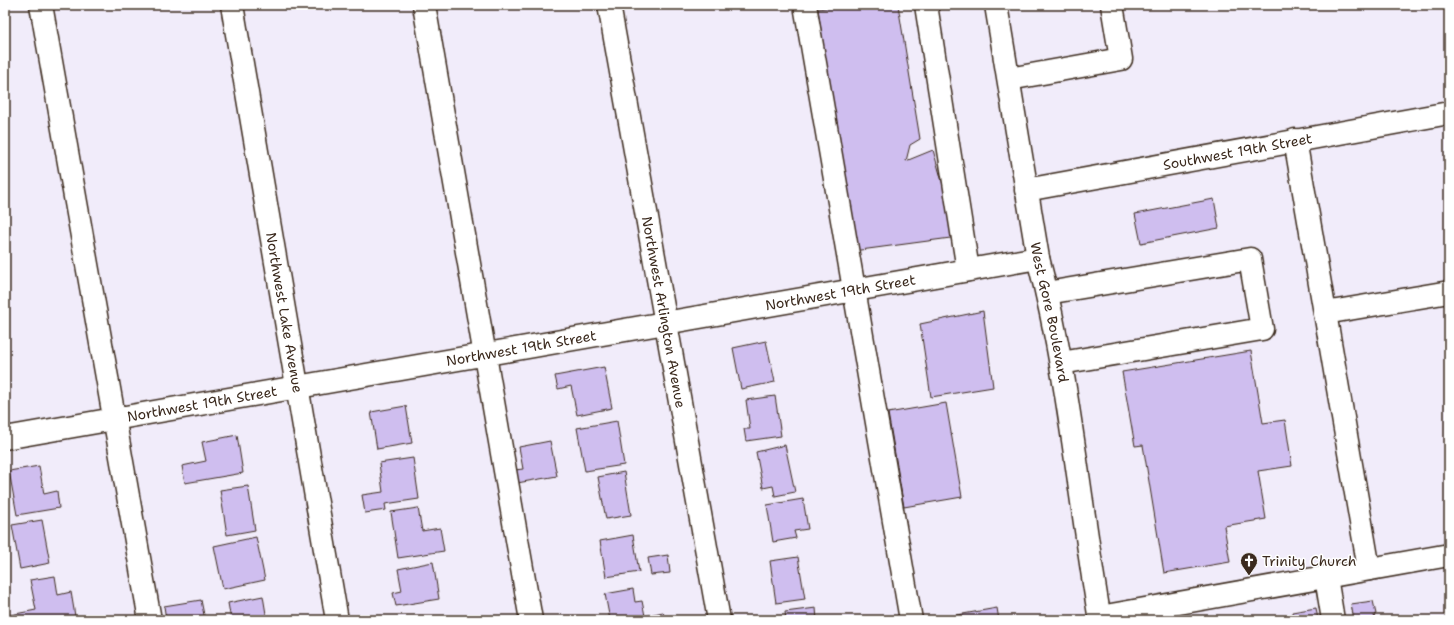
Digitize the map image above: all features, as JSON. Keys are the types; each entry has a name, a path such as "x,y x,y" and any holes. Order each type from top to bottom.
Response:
{"street":[{"path":"41,5 150,620"},
{"name":"Northwest Lake Avenue","path":"232,5 337,620"},
{"path":"424,5 531,620"},
{"name":"Northwest Arlington Avenue","path":"609,5 719,620"},
{"path":"805,5 911,620"},
{"path":"926,5 968,270"},
{"name":"West Gore Boulevard","path":"996,5 1038,258 1047,293 1061,363 1100,619"},
{"path":"1009,79 1121,59 1112,5"},
{"name":"Southwest 19th Street","path":"1026,190 1449,113"},
{"path":"1295,140 1368,569"},
{"name":"Northwest 19th Street","path":"5,438 1038,258"},
{"path":"1047,293 1250,259 1262,329 1061,363"},
{"path":"1325,313 1449,292"},
{"path":"1100,619 1449,555"},
{"path":"1326,577 1333,620"}],"building":[{"path":"847,5 898,5 920,139 910,145 906,161 933,150 958,237 853,251 818,9"},
{"path":"1214,199 1219,228 1141,243 1135,214"},
{"path":"983,311 993,387 931,397 920,324"},
{"path":"766,341 775,382 741,389 733,348"},
{"path":"1251,351 1263,423 1285,420 1292,466 1258,471 1266,519 1224,526 1230,562 1164,573 1143,445 1135,446 1122,372"},
{"path":"604,367 612,408 577,415 571,386 558,389 555,376"},
{"path":"775,396 781,436 746,441 744,429 750,429 746,400"},
{"path":"946,403 962,497 904,507 888,413"},
{"path":"406,406 412,443 377,449 371,412"},
{"path":"617,421 624,465 585,471 577,428"},
{"path":"237,435 243,473 185,483 182,466 206,461 202,442"},
{"path":"550,441 557,476 517,483 515,470 523,469 519,447"},
{"path":"785,445 795,492 775,496 773,486 763,488 756,452"},
{"path":"413,458 419,499 385,504 386,510 365,513 362,495 383,492 379,463"},
{"path":"39,466 44,494 57,491 59,508 17,515 9,471"},
{"path":"624,472 631,515 606,519 598,477"},
{"path":"248,486 255,530 227,535 220,490"},
{"path":"803,499 808,529 794,531 796,538 773,542 767,505"},
{"path":"418,508 422,531 440,528 444,551 398,558 391,512"},
{"path":"42,520 50,563 20,569 12,525"},
{"path":"633,535 639,572 606,577 600,541"},
{"path":"256,537 265,580 223,589 214,546"},
{"path":"668,555 670,573 651,575 648,558"},
{"path":"798,557 805,599 776,603 770,561"},
{"path":"433,562 439,599 396,606 393,593 402,591 398,569"},
{"path":"55,576 58,595 71,592 75,616 54,620 6,620 5,616 36,610 30,580"},
{"path":"633,589 635,602 642,601 645,616 663,612 665,620 610,620 605,594"},
{"path":"263,596 267,620 231,620 228,603"},
{"path":"201,600 205,620 166,620 164,606"},
{"path":"1373,601 1376,614 1374,615 1375,620 1354,620 1351,604"},
{"path":"816,608 817,620 786,620 785,612"},
{"path":"997,608 999,620 929,620"},
{"path":"1316,608 1318,620 1293,620 1292,612"}],"place":[{"name":"Trinity Church","path":"1249,576"}]}
